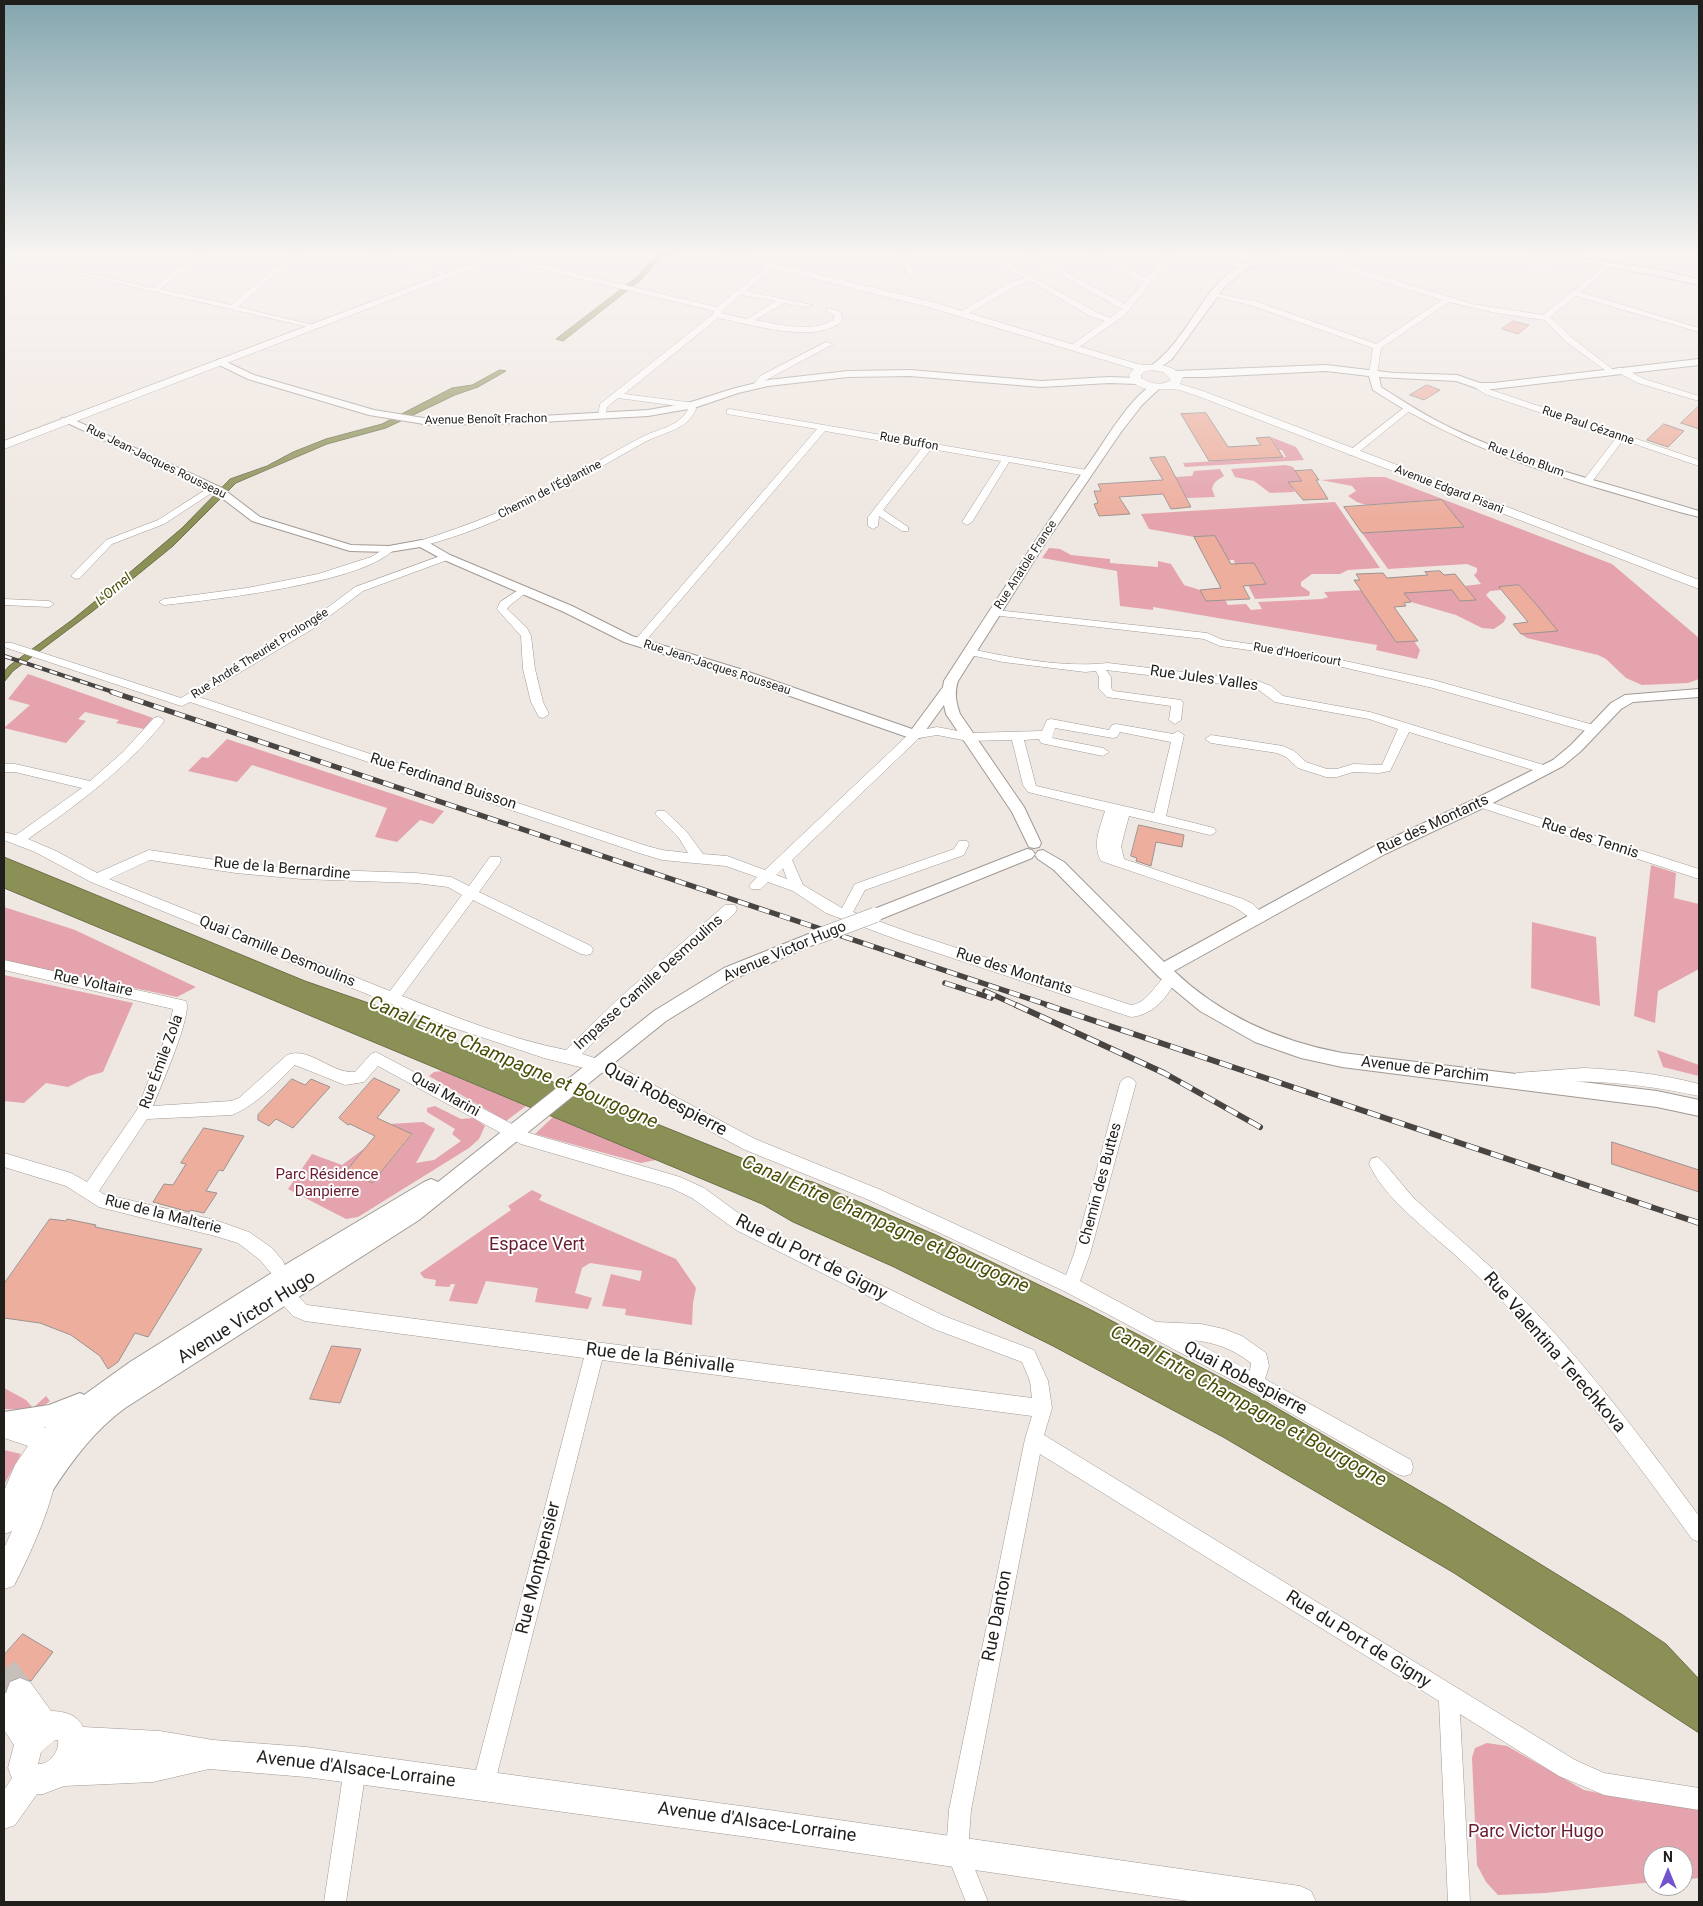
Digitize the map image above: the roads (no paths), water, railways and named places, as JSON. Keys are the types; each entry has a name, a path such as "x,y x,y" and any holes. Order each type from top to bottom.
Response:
{"main road":[{"path":"4,450 9,443 66,420 274,341"},
{"path":"1053,341 1116,362 1142,378 1170,376"},
{"path":"1142,378 1170,376"},
{"name":"Avenue Edgard Pisani","path":"1170,376 1199,393 1699,585"},
{"path":"4,1424 36,1437 44,1445 45,1466 40,1490 21,1542 4,1576"},
{"path":"4,1521 24,1474 44,1445"},
{"path":"13,1699 38,1736"},
{"path":"53,1726 65,1726 72,1735 73,1741 68,1760 59,1771 44,1780 30,1779 23,1768 23,1760 38,1736 53,1726"},
{"name":"Avenue d'Alsace-Lorraine","path":"73,1741 160,1746 213,1755 306,1762 957,1852 1300,1902"},
{"name":"Avenue d'Alsace-Lorraine","path":"59,1771 153,1767 213,1755"},
{"path":"4,1814 30,1779"}],"street":[{"path":"602,416 603,406 684,341"},
{"path":"1073,347 1082,341"},
{"path":"1180,341 1169,357 1170,376 1326,368 1373,374 1458,378 1479,386 1518,384 1620,370 1699,362"},
{"path":"1361,341 1378,347"},
{"path":"1373,374 1378,347 1387,341"},
{"path":"1570,341 1609,372"},
{"name":"Avenue Benoît Frachon","path":"758,385 763,378 829,344"},
{"name":"Avenue Benoît Frachon","path":"220,362 251,377 388,417 430,422 602,416 674,409 758,385 808,378 889,372 1035,384 1142,378"},
{"path":"1620,370 1641,381 1699,399"},
{"name":"Rue Léon Blum","path":"1373,374 1376,388 1408,409 1495,450 1588,481 1699,514"},
{"name":"Rue Anatole France","path":"756,886 915,735 949,688 970,652 1087,473 1141,398 1142,378"},
{"name":"Rue Paul Cézanne","path":"1479,386 1488,392 1699,463"},
{"path":"616,395 691,405"},
{"name":"Chemin de l'Églantine","path":"422,543 466,530 519,508 644,439 673,426 691,414 691,405"},
{"path":"673,426 678,416 674,409"},
{"path":"1352,453 1408,409"},
{"name":"Rue Buffon","path":"730,412 1087,473"},
{"name":"Rue Jean-Jacques Rousseau","path":"66,420 219,491 248,515 265,522 350,548 388,549 422,543 446,557 639,642 735,672 915,735"},
{"path":"639,642 824,428"},
{"path":"1588,481 1621,437"},
{"path":"873,526 873,517 930,446"},
{"path":"967,522 1007,459"},
{"path":"76,576 109,542 161,522 219,491"},
{"path":"878,510 905,529"},
{"path":"164,602 222,595 306,580 368,563 379,558 388,549"},
{"name":"Rue André Theuriet Prolongée","path":"186,700 308,628 359,589 446,557"},
{"path":"523,590 504,604 502,609 503,613 523,630 526,636 529,669 537,702 543,714"},
{"path":"4,602 49,604"},
{"name":"Rue d'Hoericourt","path":"996,612 1207,636 1220,643 1299,654 1451,688 1593,729"},
{"name":"Rue Ferdinand Buisson","path":"8,645 186,700 644,850 662,855 727,861 768,875"},
{"name":"Rue Jules Valles","path":"970,652 1003,659 1085,670 1108,666 1258,685 1267,689 1279,699 1370,716 1546,770"},
{"path":"1099,667 1105,677 1105,689 1110,694 1177,703 1176,720"},
{"path":"949,688 950,705 968,737 1019,812 1034,851 1059,866 1167,974"},
{"name":"Rue des Montants","path":"768,875 798,888 832,908 906,937 1132,1011 1138,1011 1147,1006 1167,974 1259,917 1380,850 1546,770 1567,756 1616,706 1630,698 1699,694"},
{"path":"19,839 93,786 128,755 158,721"},
{"path":"1103,752 1045,740 1051,723 1113,734 1116,728 1177,737 1159,819"},
{"path":"1211,739 1279,749 1290,754 1302,765 1318,771 1336,773 1353,768 1386,768 1404,727"},
{"path":"915,735 937,730 968,737 1046,735"},
{"path":"1017,736 1029,785 1032,789 1210,831"},
{"path":"4,768 15,768 93,786"},
{"name":"Rue des Tennis","path":"1480,803 1699,874"},
{"path":"1118,810 1102,847 1102,854 1106,858 1238,903 1259,917"},
{"path":"661,814 683,835 698,857"},
{"name":"Quai Camille Desmoulins","path":"4,836 19,839 45,850 96,879 441,1018 544,1052 569,1057"},
{"path":"846,914 852,898 860,887 959,852 963,844"},
{"name":"Avenue Victor Hugo","path":"4,1424 58,1413 104,1392 284,1285 412,1214 472,1164 653,1021 694,993 751,963 986,872 1034,851"},
{"name":"Rue de la Bernardine","path":"96,879 149,855 236,868 451,882 586,950"},
{"path":"785,859 798,888"},
{"path":"393,998 495,860"},
{"name":"Impasse Camille Desmoulins","path":"569,1057 622,1004 730,909"},
{"name":"Rue Voltaire","path":"4,965 181,1005"},
{"name":"Avenue de Parchim","path":"1167,974 1190,995 1230,1021 1254,1034 1298,1050 1342,1060 1657,1099 1699,1108"},
{"name":"Rue Émile Zola","path":"89,1192 143,1114 178,1020 181,1005"},
{"name":"Quai Robespierre","path":"569,1057 749,1144 875,1195 1070,1285 1251,1381 1404,1467"},
{"name":"Quai Marini","path":"143,1114 232,1108 244,1103 292,1059 300,1059 345,1079 359,1078 376,1058 513,1133"},
{"path":"1509,1081 1534,1076 1574,1075 1638,1078 1677,1083 1699,1090"},
{"name":"Chemin des Buttes","path":"1070,1285 1082,1254 1128,1083"},
{"name":"Rue du Port de Gigny","path":"513,1133 526,1139 674,1182 698,1193 742,1225 940,1323 1028,1356 1039,1381"},
{"name":"Rue de la Malterie","path":"4,1160 71,1180 99,1200 236,1233 253,1243 266,1254 284,1285"},
{"name":"Rue Valentina Terechkova","path":"1377,1164 1397,1194 1460,1249 1507,1294 1554,1347 1602,1405 1699,1532"},
{"name":"Avenue Victor Hugo","path":"40,1490 73,1441 105,1408 284,1285"},
{"name":"Rue de la Bénivalle","path":"284,1285 292,1304 305,1313 1043,1408"},
{"path":"1153,1329 1219,1335 1234,1341 1260,1359 1261,1368 1258,1377 1251,1381"},
{"name":"Rue Montpensier","path":"483,1786 595,1350"},
{"name":"Rue Danton","path":"957,1852 960,1810 1034,1439 1043,1408 1039,1381"},
{"name":"Avenue Victor Hugo","path":"44,1445 72,1417 104,1392"},
{"name":"Rue du Port de Gigny","path":"1034,1439 1449,1697 1567,1768 1604,1784 1699,1799"},
{"path":"1449,1697 1459,1902"},
{"path":"335,1902 355,1769"},
{"path":"957,1852 977,1902"}],"water":[{"name":"L'Ornel","path":"500,370 506,371 478,387 455,395 386,428 327,444 236,483 173,546 93,611 13,671 4,682 4,672 9,666 72,620 115,585 182,528 230,479 267,466 293,452 326,439 382,424 452,388 472,385"},
{"name":"Canal Entre Champagne et Bourgogne","path":"4,857 305,981 432,1025 429,1032 781,1174 813,1182 936,1235 1091,1310 1258,1397 1446,1506 1623,1615 1666,1644 1699,1679 1699,1733 1454,1573 1223,1437 1053,1346 894,1267 793,1222 762,1204 4,888"}],"tunnel":[{"path":"4,1669 20,1692"}],"railway":[{"path":"4,656 116,693"},
{"path":"112,692 1051,1006"},
{"path":"945,983 991,998"},
{"path":"985,991 1018,1006"},
{"path":"1016,1005 1164,1073 1260,1127"},
{"path":"1047,1005 1699,1223"}],"park label":[{"name":"Parc Résidence Danpierre","path":"327,1184"},
{"name":"Espace Vert","path":"537,1245"},
{"name":"Parc Victor Hugo","path":"1536,1832"}]}
